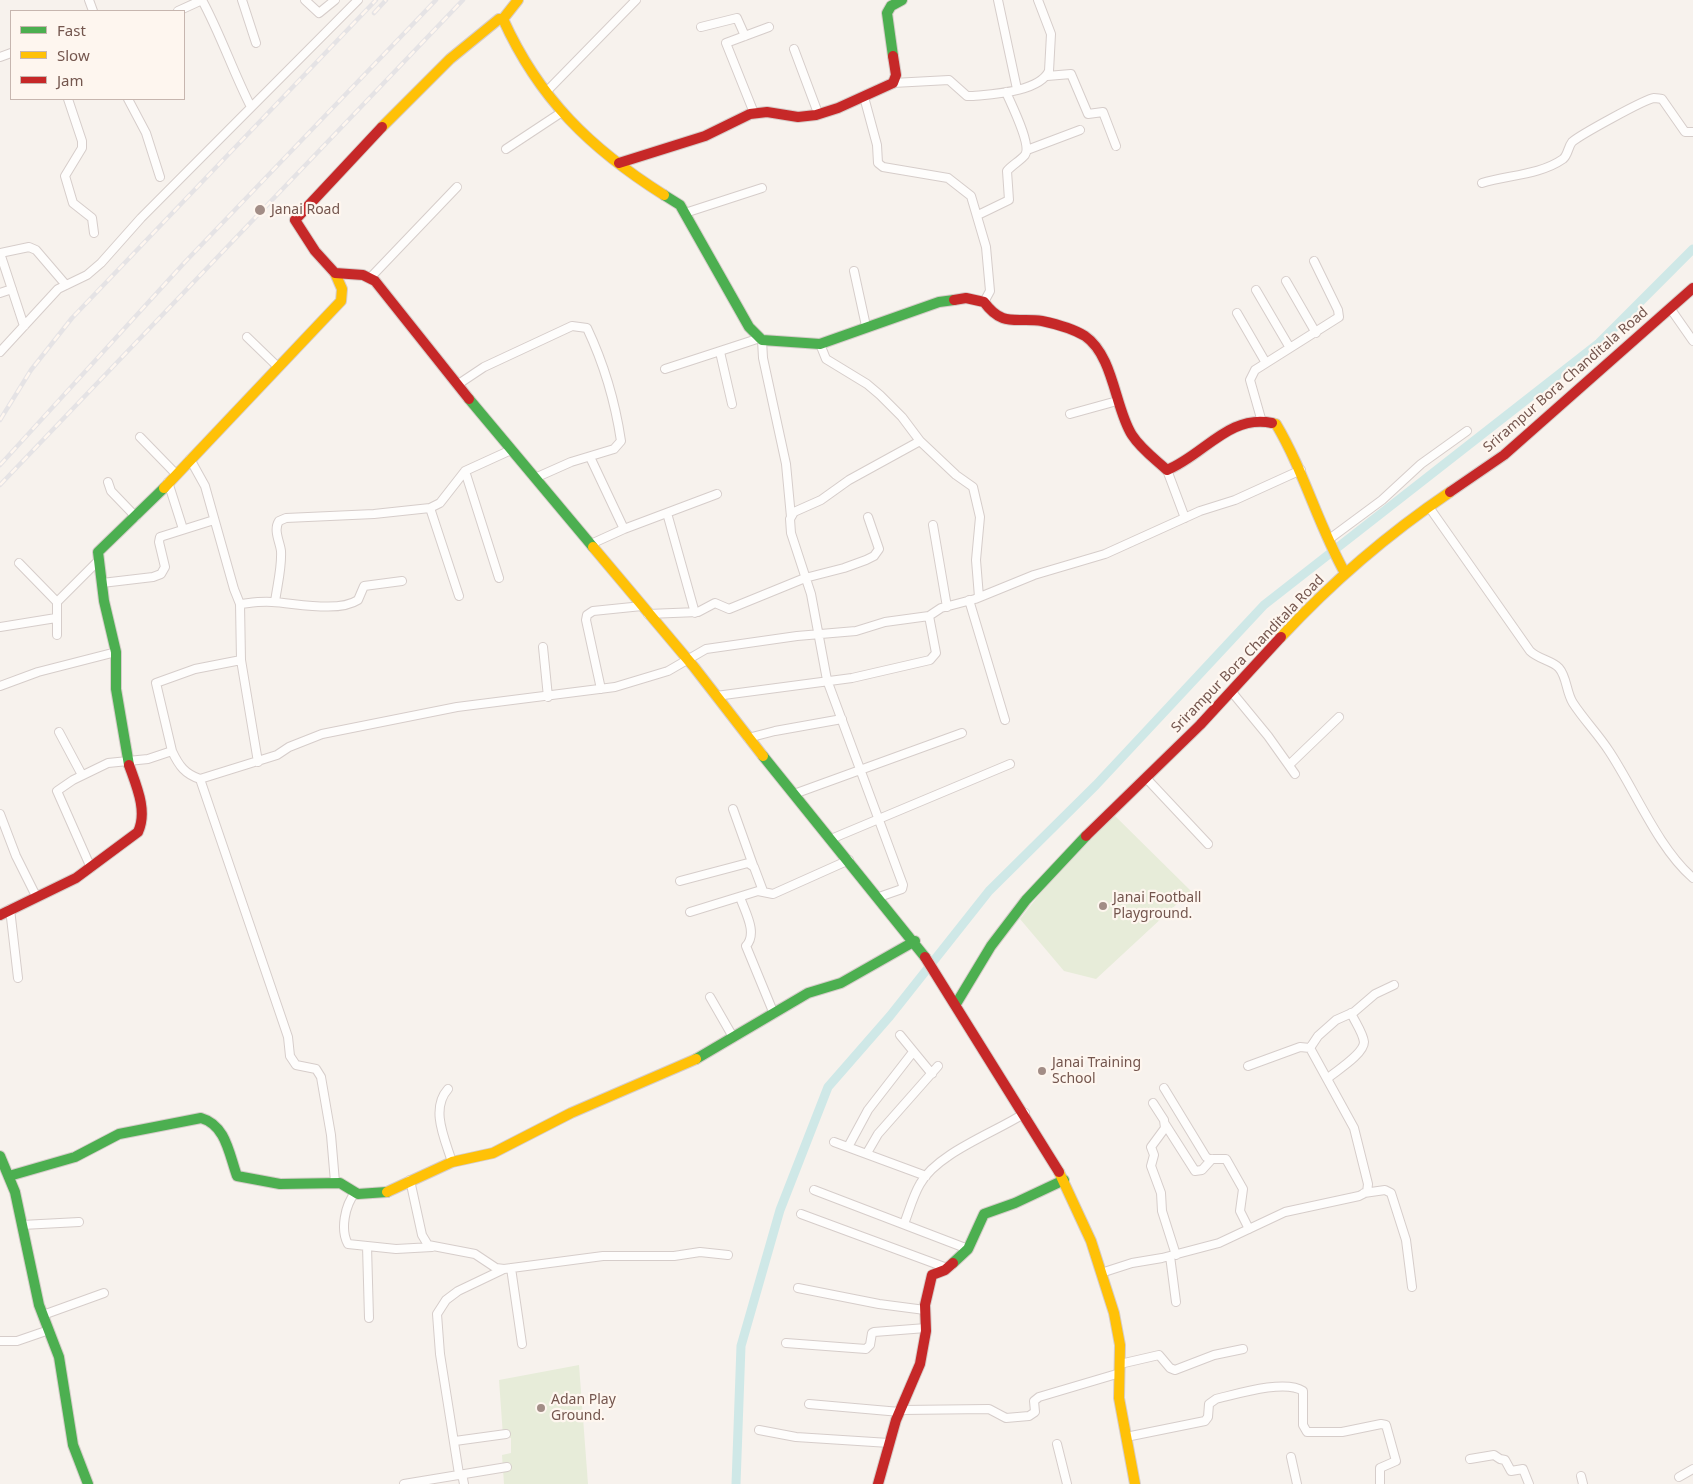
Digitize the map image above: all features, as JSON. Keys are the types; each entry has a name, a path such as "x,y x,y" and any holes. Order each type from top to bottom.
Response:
{"street":[{"path":"180,10 202,0 225,47 235,77 251,107"},
{"path":"242,0 256,44"},
{"path":"305,0 319,13 335,0"},
{"path":"0,352 58,289 87,275 101,262 141,218 358,0"},
{"path":"0,915 91,868 138,832 142,824 140,798 126,760 116,689 116,652 102,583 98,552 136,517 341,301 342,289 335,273 315,251 295,220 417,89 470,40 503,19 518,0"},
{"path":"546,91 636,0"},
{"path":"893,83 896,75 887,13 891,6 902,0"},
{"path":"998,0 1017,89"},
{"path":"1038,0 1052,34 1047,76"},
{"path":"701,27 737,18 745,36"},
{"path":"503,19 512,42 546,91 581,134 632,175 680,205 749,328 761,339 763,358 786,464 791,533 805,578 828,680 903,885 902,889 879,897"},
{"path":"754,113 726,46 729,42 769,27"},
{"path":"794,49 818,113"},
{"path":"619,163 672,148 733,124 754,113 804,117 864,97 874,90 893,83 941,79 954,83 967,96 1006,92 1034,85 1047,76 1071,74 1088,114 1103,112 1116,146"},
{"path":"978,214 1008,200 1007,171 1024,157 1027,150 1023,132 1006,92"},
{"path":"864,97 877,145 878,163 882,167 948,178 971,196 978,214 986,247 990,291 984,302"},
{"path":"1482,183 1507,176 1522,175 1558,162 1565,157 1572,143 1635,106 1654,98 1662,99 1685,132 1693,132"},
{"path":"68,100 82,141 82,148 65,176 73,204 92,218 94,233"},
{"path":"129,100 146,133 160,177"},
{"path":"506,149 562,112"},
{"path":"1027,150 1080,130"},
{"path":"370,278 457,187"},
{"path":"684,213 762,188"},
{"path":"24,326 0,253 29,247 36,250 66,285"},
{"path":"1262,422 1250,380 1255,370 1337,320 1339,314 1314,261"},
{"path":"854,271 866,326"},
{"path":"335,273 363,275 375,281 511,450 688,660 748,738 918,946 1025,1114 1064,1180 1088,1234 1102,1273 1119,1338 1119,1397 1135,1484"},
{"path":"1286,282 1316,333"},
{"name":"Srirampur Bora Chanditala Road","path":"956,1004 990,946 1026,900 1077,845 1147,779 1231,691 1342,569 1504,454 1693,288"},
{"path":"0,293 12,289"},
{"path":"1256,290 1290,348"},
{"path":"665,369 761,339 820,344 866,326 939,302 966,298 984,302 992,313 1015,322 1040,321 1066,328 1086,337 1104,362 1130,434 1145,451 1167,470 1185,518"},
{"path":"1670,308 1693,341"},
{"path":"1236,313 1266,363"},
{"path":"457,384 484,367 572,326 587,328 601,359 618,417 621,440 614,449 571,462 535,478"},
{"path":"247,337 278,367"},
{"path":"820,344 826,360 867,384 880,395 902,417 920,440 956,475 973,487 977,497 980,517 976,560 979,597"},
{"path":"720,352 732,404"},
{"path":"1070,414 1117,401"},
{"path":"1167,470 1178,466 1232,428 1255,421 1276,424 1301,470 1330,544 1342,569"},
{"path":"1330,544 1421,464 1467,431"},
{"path":"140,437 172,478 183,529"},
{"path":"791,517 794,512 821,500 849,480 920,440"},
{"path":"275,602 281,563 281,550 277,532 279,521 286,518 374,514 430,508 440,503 465,471 511,450"},
{"path":"590,457 624,529"},
{"path":"190,459 205,486 240,604 241,660 258,762"},
{"path":"241,660 195,669 156,683 172,751 179,765 188,775 200,779 258,762 277,756 288,747 322,734 457,706 548,697 601,689 668,671 706,648 856,631 884,622 929,616 934,611 979,597 1034,575 1105,554 1185,518 1235,500 1301,470"},
{"path":"465,471 500,578"},
{"path":"108,482 111,491 136,517"},
{"path":"591,544 624,529 717,494"},
{"path":"1429,506 1530,651 1543,661 1557,666 1563,674 1569,696 1609,750 1671,855 1693,878"},
{"path":"430,508 459,596"},
{"path":"667,513 694,613"},
{"path":"601,689 586,620 587,615 593,611 645,610 694,613 715,603 720,604 725,609 742,606 805,578 844,568 866,560 877,553 879,544 868,517"},
{"path":"102,583 153,577 161,574 165,567 159,539 183,529 214,520"},
{"path":"933,525 947,606"},
{"path":"57,634 57,602 99,560"},
{"path":"19,563 57,602"},
{"path":"240,604 275,602 302,606 341,605 358,600 364,586 402,581"},
{"path":"969,600 1005,720"},
{"path":"716,696 852,678 930,660 936,653 929,616"},
{"path":"0,627 56,618"},
{"path":"543,647 548,697"},
{"path":"0,686 38,672 116,652"},
{"path":"1231,691 1268,736 1294,774"},
{"path":"1288,765 1339,717"},
{"path":"748,738 842,718"},
{"path":"59,732 82,775"},
{"path":"794,794 962,733"},
{"path":"91,868 57,791 82,775 108,762 148,759 172,751"},
{"path":"831,839 877,818 1010,764"},
{"path":"200,779 288,1037 290,1056 296,1066 316,1069 321,1077 331,1135 335,1182"},
{"path":"1147,779 1208,844"},
{"path":"733,809 763,891"},
{"path":"0,814 16,856 36,896"},
{"path":"690,912 740,896 763,891 773,894 849,860"},
{"path":"680,882 738,865 748,863 753,865"},
{"path":"740,896 752,935 750,942 746,946 774,1014"},
{"path":"10,909 18,978"},
{"path":"9,1176 75,1157 120,1134 201,1118 212,1121 222,1133 237,1176 280,1184 323,1184 335,1182 345,1185 355,1193 385,1192 452,1162 493,1153 571,1113 698,1058 808,994 841,984 918,946"},
{"path":"1310,1048 1324,1029 1351,1013 1375,994 1394,985"},
{"path":"710,997 733,1037"},
{"path":"1328,1078 1359,1053 1363,1046 1362,1035 1351,1013"},
{"path":"900,1035 932,1074"},
{"path":"1248,1066 1300,1047 1310,1048"},
{"path":"1310,1048 1354,1128 1369,1189 1364,1193"},
{"path":"848,1147 868,1110 913,1052"},
{"path":"867,1153 878,1134 938,1066"},
{"path":"1164,1088 1206,1157 1226,1159 1240,1181 1244,1193 1241,1215 1249,1229"},
{"path":"448,1089 442,1096 438,1107 452,1162"},
{"path":"1153,1103 1195,1171 1202,1170 1212,1159"},
{"path":"904,1224 920,1183 926,1176 959,1150 1025,1114"},
{"path":"1165,1124 1164,1132 1151,1146 1154,1155 1151,1166 1161,1193 1162,1210 1173,1255 1176,1302"},
{"path":"834,1142 926,1176"},
{"path":"0,1156 9,1176 43,1315 59,1357 73,1445 88,1484"},
{"path":"410,1180 422,1235 432,1247"},
{"path":"878,1484 900,1411 920,1364 926,1328 925,1310 928,1284 932,1275 948,1268 968,1249 984,1214 1015,1204 1064,1180"},
{"path":"814,1190 968,1249"},
{"path":"1102,1273 1132,1263 1219,1243 1285,1212 1364,1193 1385,1190 1392,1193 1406,1240 1412,1287"},
{"path":"355,1193 347,1208 345,1238 348,1244 396,1249 432,1247 475,1254 496,1268 507,1269 604,1256 674,1256 700,1252 728,1255"},
{"path":"801,1214 948,1268"},
{"path":"22,1225 79,1222"},
{"path":"367,1246 369,1318"},
{"path":"507,1269 522,1344"},
{"path":"464,1484 440,1354 437,1314 446,1300 458,1291 507,1269"},
{"path":"798,1288 879,1304 925,1310"},
{"path":"43,1315 104,1293"},
{"path":"786,1343 866,1349 870,1345 872,1333 874,1332 926,1328"},
{"path":"0,1341 28,1338 49,1330"},
{"path":"809,1404 900,1411 990,1410 1006,1418 1030,1416 1035,1412 1034,1401 1039,1397 1159,1355 1170,1368 1175,1370 1214,1355 1243,1349"},
{"path":"1126,1437 1205,1421 1208,1417 1209,1404 1216,1399 1266,1388 1295,1388 1303,1391 1303,1425 1307,1432 1342,1432 1386,1425 1396,1461 1380,1468 1380,1484"},
{"path":"759,1430 796,1437 889,1443"},
{"path":"455,1441 506,1434"},
{"path":"1057,1444 1067,1484"},
{"path":"1470,1459 1494,1455 1505,1460 1511,1471 1525,1470 1529,1484"},
{"path":"1291,1457 1297,1484"},
{"path":"404,1484 507,1467"},
{"path":"1679,1477 1693,1469"}],"green space":[{"name":"Janai Football Playground.","path":"1111,812 1191,891 1096,979 1064,971 1020,919 1077,847"},
{"name":"Adan Play Ground.","path":"579,1365 588,1484 504,1484 502,1455 511,1453 511,1438 503,1436 499,1380"}],"waterway":[{"path":"736,1484 741,1346 780,1210 828,1087 890,1016 989,891 1096,785 1264,605 1599,343 1693,249"}],"railway":[{"path":"0,420 31,370 72,318 376,0"},
{"path":"374,13 386,0"},
{"path":"0,465 185,262 436,0"},
{"path":"0,485 463,0"}],"traffic: fast":[{"path":"893,56 887,13 891,6 902,0"},
{"path":"664,195 680,205 749,327 762,340 820,344 939,302 954,300"},
{"path":"469,399 593,547"},
{"path":"129,765 116,689 116,652 104,601 98,552 164,488"},
{"path":"763,756 925,957"},
{"path":"956,1004 991,946 1026,900 1086,836"},
{"path":"696,1059 808,993 841,983 915,941"},
{"path":"9,1176 75,1157 119,1134 201,1118 216,1127 221,1134 229,1150 237,1176 280,1184 340,1183 358,1194 387,1192"},
{"path":"0,1156 15,1192 39,1305 59,1357 73,1445 88,1484"},
{"path":"953,1263 968,1249 984,1214 1015,1203 1064,1180"}],"traffic: slow":[{"path":"503,19 518,0"},
{"path":"382,127 450,59 499,19 503,19 517,48 533,74 570,120 613,159 664,195"},
{"path":"164,488 341,301 342,289 335,273"},
{"path":"1272,423 1276,424 1295,460 1335,555 1345,573"},
{"path":"1281,637 1320,597 1361,560 1450,492"},
{"path":"593,547 694,667 763,756"},
{"path":"387,1192 452,1162 493,1153 571,1113 696,1059"},
{"path":"1059,1172 1091,1241 1114,1313 1120,1345 1119,1398 1135,1484"}],"traffic: jam":[{"path":"619,163 705,136 750,114 767,112 798,117 816,115 838,108 893,83 896,75 893,56"},
{"path":"382,127 295,220 315,251 335,273 363,275 375,281 469,399"},
{"path":"1450,492 1504,455 1693,288"},
{"path":"954,300 966,298 984,302 997,315 1004,318 1010,320 1042,321 1085,336 1095,345 1102,356 1126,424 1132,435 1167,470 1230,430 1243,424 1257,422 1272,423"},
{"path":"1086,836 1200,725 1281,637"},
{"path":"0,915 76,878 138,832 142,815 140,798 129,765"},
{"path":"925,957 1059,1172"},
{"path":"878,1484 896,1420 920,1364 926,1331 925,1305 932,1275 945,1270 953,1263"}],"place":[{"name":"Janai Road","path":"260,210"},
{"name":"Janai Football Playground.","path":"1103,906"},
{"name":"Janai Training School","path":"1042,1071"},
{"name":"Adan Play Ground.","path":"541,1408"}]}
